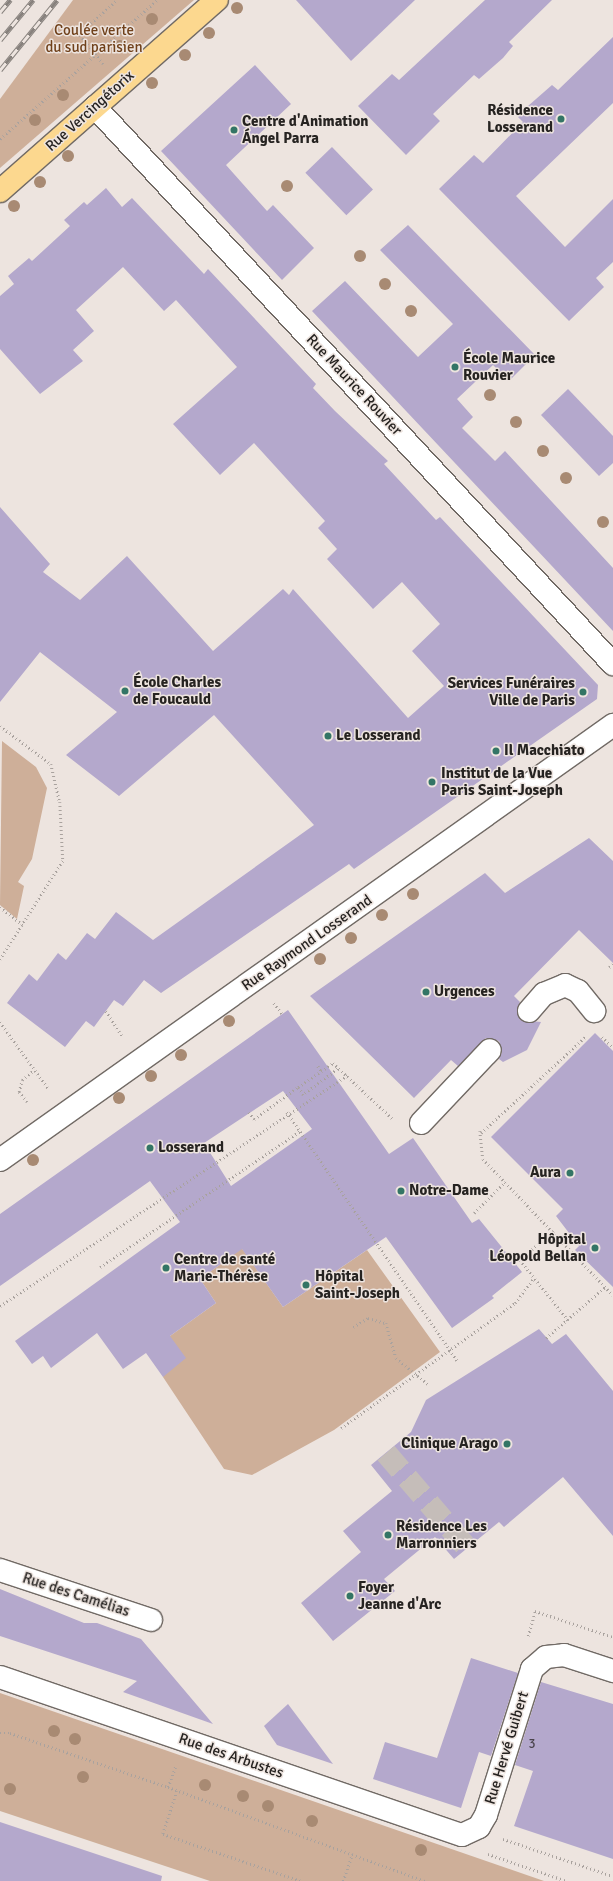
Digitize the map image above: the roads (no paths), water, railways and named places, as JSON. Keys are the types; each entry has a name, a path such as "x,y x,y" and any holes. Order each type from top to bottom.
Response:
{"main road":[{"name":"Rue Vercingétorix","path":"0,191 217,0"}],"street":[{"name":"Rue Maurice Rouvier","path":"95,107 613,664"},
{"name":"Rue Raymond Losserand","path":"0,1160 613,725"},
{"path":"528,1010 544,994 565,985 578,991 594,1011"},
{"path":"410,1124 490,1050"},
{"name":"Rue des Camélias","path":"0,1570 151,1620"},
{"name":"Rue Hervé Guibert","path":"462,1835 479,1827 486,1815 532,1669 546,1657 564,1655 613,1671"},
{"name":"Rue des Arbustes","path":"0,1677 462,1835"}],"tunnel":[{"path":"386,1453 467,1548"}],"railway":[{"path":"0,12 10,0"},
{"path":"0,40 33,0"},
{"path":"0,70 57,0"}],"place":[{"name":"Résidence Losserand","path":"561,119"},
{"name":"Centre d'Animation Ángel Parra","path":"234,130"},
{"name":"École Maurice Rouvier","path":"455,367"},
{"name":"École Charles de Foucauld","path":"125,691"},
{"name":"Services Funéraires Ville de Paris","path":"583,692"},
{"name":"Le Losserand","path":"328,736"},
{"name":"Il Macchiato","path":"496,751"},
{"name":"Institut de la Vue Paris Saint-Joseph","path":"432,782"},
{"name":"Urgences","path":"426,992"},
{"name":"Losserand","path":"150,1148"},
{"name":"Aura","path":"570,1173"},
{"name":"Notre-Dame","path":"401,1191"},
{"name":"Hôpital Léopold Bellan","path":"595,1248"},
{"name":"Centre de santé Marie-Thérèse","path":"166,1268"},
{"name":"Hôpital Saint-Joseph","path":"306,1285"},
{"name":"Clinique Arago","path":"507,1444"},
{"name":"Résidence Les Marronniers","path":"388,1535"},
{"name":"Foyer Jeanne d'Arc","path":"350,1596"}],"park label":[{"name":"Coulée verte du sud parisien","path":"94,38"}]}
